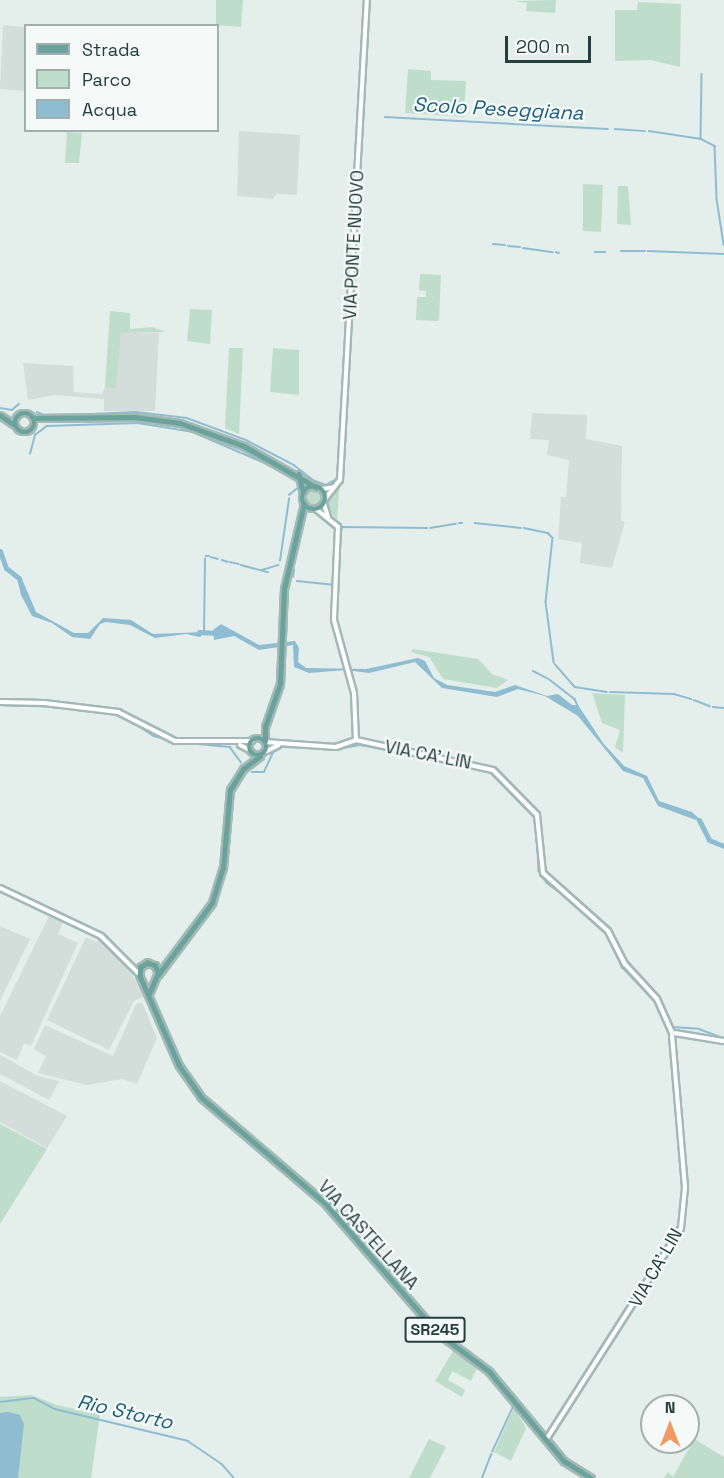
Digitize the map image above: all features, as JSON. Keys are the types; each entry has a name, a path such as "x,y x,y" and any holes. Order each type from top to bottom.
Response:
{"main road":[{"path":"1,416 18,416 27,413 34,418 48,421 118,417 173,422 228,439 299,474 319,488 325,502 313,509 297,529"},
{"path":"1,416 25,433 48,421"},
{"path":"16,427 18,416"},
{"path":"34,418 34,427"},
{"path":"149,994 167,961 196,930 215,896 223,868 227,801 235,780 247,764 267,751 265,727 279,691 286,578 304,504 299,474"},
{"path":"303,493 319,488"},
{"path":"304,504 313,509"},
{"path":"247,764 253,740 265,727"},
{"path":"253,740 265,741"},
{"path":"250,751 260,756"},
{"path":"140,975 143,965 167,961"},
{"path":"153,965 156,978"},
{"name":"VIA CASTELLANA","path":"140,975 178,1065 197,1092 325,1203 438,1333 489,1371 568,1465 591,1478"},
{"path":"143,980 156,978"}],"street":[{"name":"VIA PONTE NUOVO","path":"325,502 340,480 367,0"},
{"path":"319,488 335,487"},
{"path":"325,502 330,520"},
{"path":"265,741 336,747 356,740 354,693 334,620 338,527 313,509"},
{"path":"0,702 102,709 126,714 175,741 237,744 253,740"},
{"name":"VIA CA' LIN","path":"356,740 493,770 537,815 543,873 608,931 624,964 657,999 673,1034 685,1187 681,1228 546,1440"},
{"path":"237,744 250,751"},
{"path":"267,751 280,744"},
{"path":"0,888 101,936 130,962 140,975"},
{"path":"130,962 143,965"},
{"path":"673,1034 724,1041"}],"shaded area":[{"path":"3,25 24,27 24,91 0,89"},
{"path":"239,131 300,135 297,195 276,194 273,199 237,196"},
{"path":"121,333 159,333 155,411 104,411 104,399 55,395 28,400 23,363 73,366 74,392 102,394 105,387 115,389"},
{"path":"532,413 587,415 586,439 622,446 621,520 625,522 612,568 580,563 582,543 558,539 561,497 566,497 569,460 547,455 549,440 530,439"},
{"path":"50,914 64,920 58,934 78,943 31,1046 24,1043 17,1060 0,1052 0,1016"},
{"path":"0,926 30,939 0,1001"},
{"path":"86,937 96,942 99,939 122,959 145,996 134,1001 109,1050 47,1020"},
{"path":"142,1002 157,1038 137,1084 122,1079 87,1085 38,1073 46,1056 34,1049 45,1025 113,1056 136,1004"},
{"path":"0,1055 38,1076 59,1081 49,1100 0,1074"},
{"path":"0,1081 67,1116 47,1148 0,1122"},
{"path":"351,1209 364,1223 354,1232 335,1211"}],"green space":[{"path":"216,0 243,0 241,27 216,24"},
{"path":"556,0 555,13 526,11 527,3 515,1"},
{"path":"638,2 681,4 680,67 651,60 615,61 615,10 637,10"},
{"path":"408,69 431,71 431,80 466,81 464,117 405,113"},
{"path":"67,132 82,133 79,163 65,163"},
{"path":"583,184 603,185 601,232 583,231"},
{"path":"618,186 628,186 631,225 617,224"},
{"path":"420,274 441,275 439,321 416,320 417,297 426,297 426,291 419,290"},
{"path":"190,309 212,310 210,344 187,341"},
{"path":"110,311 130,313 130,329 152,327 166,332 121,333 116,389 105,387"},
{"path":"229,348 243,348 239,434 225,428"},
{"path":"273,348 299,350 299,395 270,392"},
{"path":"341,484 337,520 326,508 331,494"},
{"path":"314,487 322,490 325,498 322,506 314,509 306,506 303,498 306,490"},
{"path":"413,649 478,659 492,674 508,680 497,688 443,679 429,657 411,652"},
{"path":"592,693 625,695 623,753 615,747 620,730 602,723"},
{"path":"0,1124 47,1149 0,1224"},
{"path":"453,1351 477,1368 471,1381 452,1371 448,1380 465,1390 462,1397 435,1381"},
{"path":"31,1395 57,1405 100,1414 91,1478 0,1478 0,1397"},
{"path":"514,1408 526,1428 511,1461 494,1452"},
{"path":"429,1439 446,1447 430,1478 409,1478"},
{"path":"700,1443 724,1457 724,1478 664,1478 668,1472 673,1477 686,1454 700,1454"}],"water":[{"path":"22,579 36,612 74,633 88,633 103,618 131,620 153,634 205,632 200,637 186,634 155,638 130,625 106,622 100,624 90,639 72,637 52,623 32,616 21,595 18,581"},
{"path":"221,624 259,645 295,641 299,648 298,662 306,668 366,669 418,658 425,661 434,678 447,685 495,692 515,685 547,696 558,694 572,705 578,705 603,743 624,766 647,776 659,801 692,812 704,823 658,806 643,778 623,771 578,716 545,696 518,689 497,697 442,688 415,662 369,673 346,670 309,673 294,667 293,645 259,650 234,636 214,640 213,630"},
{"path":"0,1413 20,1415 24,1424 18,1478 0,1478"}],"waterway":[{"name":"Scolo Peseggiana","path":"702,74 701,139 715,146 717,199 724,244"},
{"name":"Scolo Peseggiana","path":"385,117 608,129"},
{"name":"Scolo Peseggiana","path":"615,129 645,131"},
{"name":"Scolo Peseggiana","path":"649,131 701,139"},
{"path":"493,244 505,245"},
{"path":"508,246 520,247"},
{"path":"523,248 553,252"},
{"path":"621,251 645,251"},
{"path":"648,251 724,254"},
{"path":"595,252 605,252"},
{"path":"0,408 12,410 19,404"},
{"path":"37,412 46,416 136,412 187,418 246,440 294,465 313,480 326,485 335,480"},
{"path":"30,454 35,435 47,426 138,423 193,432 281,470"},
{"path":"289,495 300,486"},
{"path":"280,561 289,499"},
{"path":"475,523 521,528"},
{"path":"430,528 456,524"},
{"path":"340,540 342,527 427,528"},
{"path":"524,528 548,533 553,538 546,602 554,662"},
{"path":"0,551 6,568 19,578 21,586"},
{"path":"211,557 218,559"},
{"path":"204,631 205,559"},
{"path":"222,560 228,562"},
{"path":"230,562 239,564"},
{"path":"241,565 268,572"},
{"path":"262,570 278,565"},
{"path":"337,582 338,567"},
{"path":"293,577 294,570"},
{"path":"297,581 333,585"},
{"path":"199,632 219,633"},
{"path":"555,664 575,687 607,692"},
{"path":"533,671 547,678"},
{"path":"549,679 575,699 578,706"},
{"path":"610,692 674,694 691,699"},
{"path":"694,700 710,706"},
{"path":"0,705 65,707"},
{"path":"713,707 724,708"},
{"path":"133,722 154,736 172,741"},
{"path":"176,742 230,747 241,762"},
{"path":"252,772 264,772 274,751 282,747 337,749 360,745 393,751"},
{"path":"395,752 459,764"},
{"path":"490,771 536,819"},
{"path":"699,820 709,840 724,846"},
{"path":"537,830 539,871 547,883 573,902"},
{"path":"599,925 608,935"},
{"path":"614,947 622,967 654,1000 667,1026"},
{"path":"673,1027 699,1029 724,1038"},
{"name":"Rio Storto","path":"0,1402 34,1398 55,1409 188,1441 222,1464 234,1478"},
{"path":"492,1452 513,1407"},
{"path":"482,1478 491,1455"}]}
